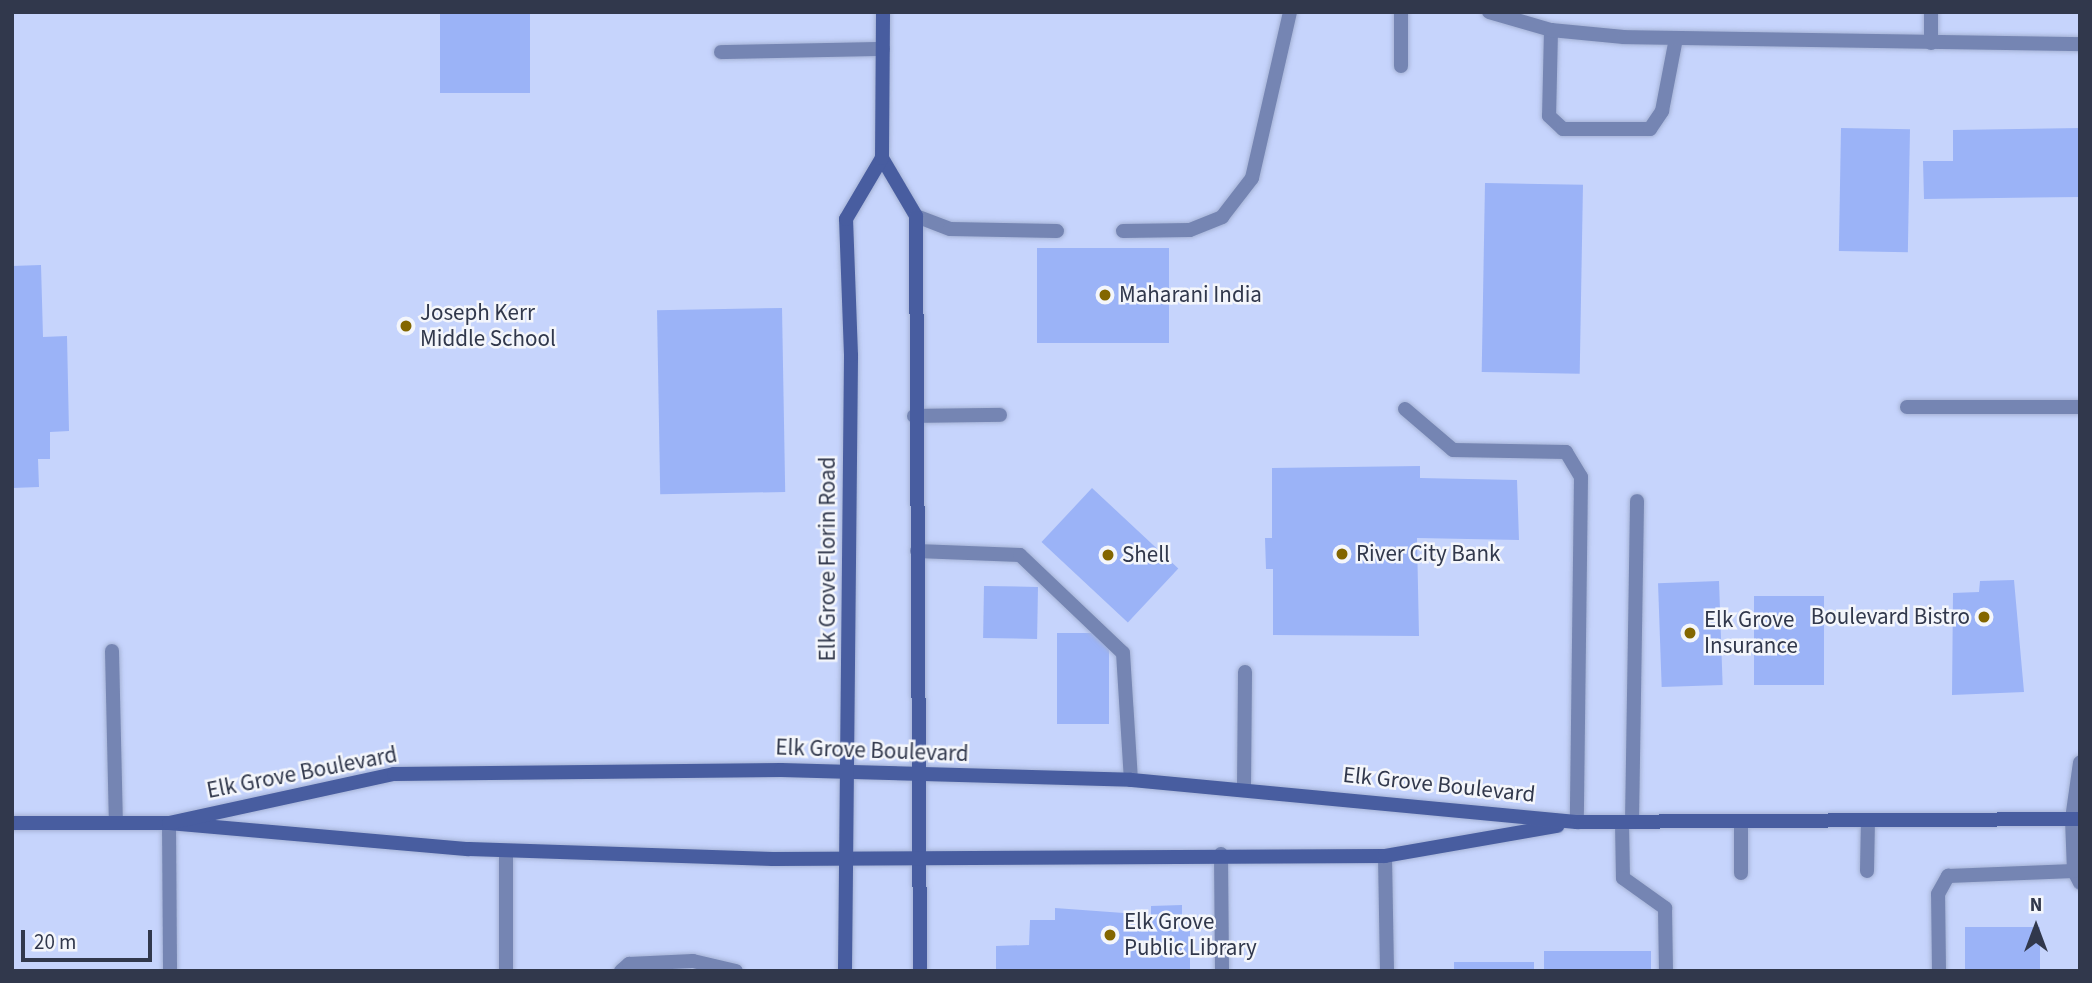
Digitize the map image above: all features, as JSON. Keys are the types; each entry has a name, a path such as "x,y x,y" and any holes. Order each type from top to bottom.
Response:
{"main road":[{"name":"Elk Grove Florin Road","path":"845,971 851,355 846,219 882,158 883,12"},
{"path":"882,158 916,216 914,416 920,971"},
{"name":"Elk Grove Boulevard","path":"169,823 394,774 848,772 1131,780 1244,788 1577,822 2076,819"},
{"name":"Elk Grove Boulevard","path":"12,823 169,823 506,850 845,859 1221,854 1385,856 1577,822"}],"street":[{"path":"1123,231 1190,230 1222,217 1252,178 1290,12"},
{"path":"1401,12 1401,66"},
{"path":"1489,12 1551,30 1676,38 2080,44"},
{"path":"1931,12 1931,43"},
{"path":"1551,30 1549,116 1563,129 1650,129 1662,111 1676,38"},
{"path":"721,52 884,49"},
{"path":"916,216 950,229 1057,231"},
{"path":"1907,407 2080,407"},
{"path":"1405,409 1453,450 1566,452 1581,477 1577,822"},
{"path":"914,416 1000,415"},
{"path":"1637,501 1623,878 1665,908 1666,971"},
{"path":"916,551 1020,555 1124,653 1131,780"},
{"path":"112,651 116,823"},
{"path":"1244,788 1245,672"},
{"path":"1940,971 1938,894 1948,876 2077,877 2076,819 2080,763"},
{"path":"1867,871 1868,821"},
{"path":"1741,822 1741,873"},
{"path":"169,823 170,971"},
{"path":"506,850 506,971"},
{"path":"1221,854 1222,971"},
{"path":"1385,856 1387,971"},
{"path":"621,971 629,964 692,961 736,971"}],"building":[{"path":"440,12 530,12 530,93 440,93"},
{"path":"1841,128 1910,129 1908,252 1839,251"},
{"path":"2080,128 2080,197 1924,199 1923,161 1953,161 1953,130"},
{"path":"1485,183 1583,185 1580,374 1482,372"},
{"name":"Maharani India","path":"1037,248 1169,248 1169,343 1037,343"},
{"path":"41,265 43,337 67,336 69,431 50,432 50,459 38,459 39,487 12,488 12,266"},
{"path":"782,308 785,492 660,494 657,310"},
{"name":"River City Bank","path":"1420,466 1420,478 1517,480 1519,540 1417,538 1419,636 1273,635 1273,569 1266,569 1265,538 1272,538 1272,468"},
{"path":"1092,488 1178,568 1128,623 1042,542"},
{"name":"Boulevard Bistro","path":"2014,580 2024,692 1952,695 1953,593 1979,592 1980,581"},
{"name":"Elk Grove Insurance","path":"1719,581 1723,685 1662,687 1658,583"},
{"path":"984,586 1038,587 1037,639 983,638"},
{"path":"1754,596 1824,596 1824,685 1754,685"},
{"path":"1057,633 1109,633 1109,724 1057,724"},
{"name":"Elk Grove Public Library","path":"1182,905 1182,924 1190,925 1190,971 996,971 996,946 1029,945 1030,920 1055,920 1055,908 1151,915 1151,906"},
{"path":"1965,927 2040,927 2040,971 1965,971"},
{"path":"1544,951 1651,951 1651,971 1544,971"},
{"path":"1454,962 1534,962 1534,971 1454,971"}],"place":[{"name":"Maharani India","path":"1105,295"},
{"name":"Joseph Kerr Middle School","path":"406,326"},
{"name":"River City Bank","path":"1342,554"},
{"name":"Shell","path":"1108,555"},
{"name":"Boulevard Bistro","path":"1984,617"},
{"name":"Elk Grove Insurance","path":"1690,633"},
{"name":"Elk Grove Public Library","path":"1110,935"}]}
